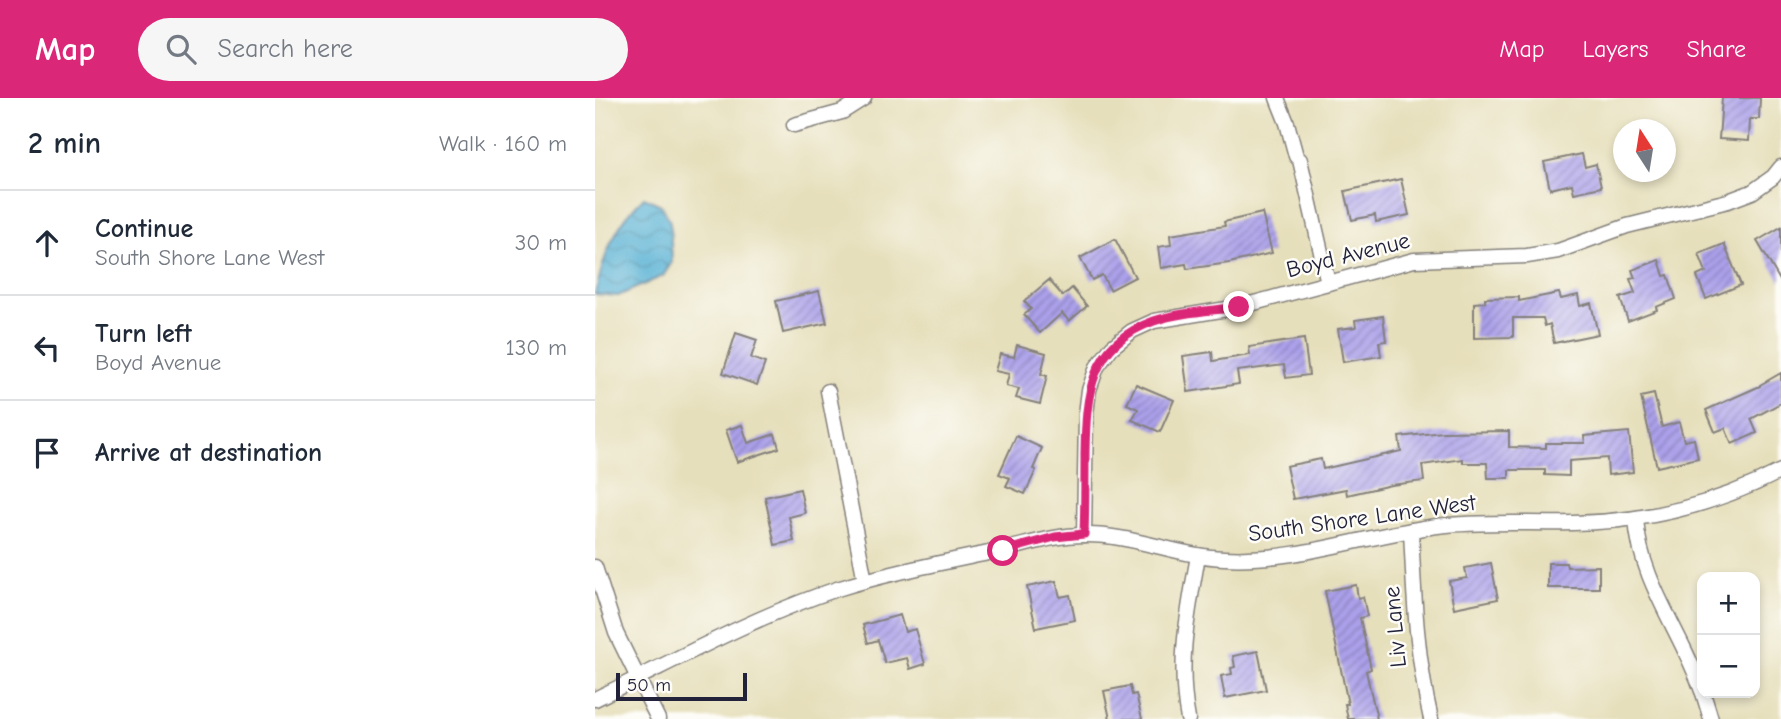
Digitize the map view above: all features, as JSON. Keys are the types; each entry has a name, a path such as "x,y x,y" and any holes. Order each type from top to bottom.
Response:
{"street":[{"path":"794,125 842,112 864,98"},
{"path":"1277,98 1296,156 1300,160 1328,283"},
{"name":"Boyd Avenue","path":"1084,534 1086,414 1089,390 1097,367 1112,347 1132,331 1154,321 1239,307 1414,260 1527,256 1558,251 1627,226 1728,201 1752,192 1773,177 1781,167"},
{"path":"828,391 865,581"},
{"name":"South Shore Lane West","path":"595,699 767,617 836,590 907,570 1003,551 1028,543 1084,534 1120,537 1198,556 1261,558 1411,530 1484,524 1636,519 1695,506 1751,486 1781,471"},
{"path":"1636,519 1643,562 1697,675"},
{"name":"Liv Lane","path":"1411,530 1415,625 1431,719"},
{"path":"1188,719 1182,668 1184,630 1198,556"},
{"path":"595,567 616,633 658,719"},
{"path":"1705,698 1711,719"}],"water":[{"path":"644,197 661,205 670,222 672,262 663,276 618,296 595,294 612,241 633,208"}],"building":[{"path":"1722,98 1760,98 1759,119 1750,119 1749,141 1719,139"},
{"path":"1582,154 1585,167 1596,164 1601,187 1574,193 1572,184 1550,189 1544,162"},
{"path":"1401,179 1409,215 1376,222 1375,215 1352,220 1345,191"},
{"path":"1262,213 1272,253 1187,269 1186,264 1161,268 1158,247 1171,245 1170,235 1225,226 1224,222"},
{"path":"1781,227 1781,282 1757,241"},
{"path":"1115,239 1135,277 1110,290 1102,275 1092,280 1080,258"},
{"path":"1724,244 1741,285 1706,299 1697,276 1706,272 1699,254"},
{"path":"1659,260 1664,276 1668,275 1676,299 1628,321 1620,298 1635,293 1630,279 1635,278 1632,270"},
{"path":"1049,280 1063,296 1072,288 1087,306 1069,321 1062,313 1040,333 1024,315 1031,309 1024,301"},
{"path":"819,291 827,323 783,333 776,301"},
{"path":"1559,293 1561,299 1578,295 1580,306 1591,303 1598,334 1554,343 1550,324 1545,326 1543,318 1513,318 1513,337 1474,338 1474,303 1485,302 1485,298 1519,297 1519,301"},
{"path":"1383,316 1386,341 1379,342 1381,356 1343,362 1338,329 1356,327 1355,320"},
{"path":"736,333 757,340 751,358 765,363 757,385 723,373"},
{"path":"1304,339 1309,375 1286,378 1284,365 1237,371 1239,384 1188,392 1183,356 1212,352 1213,361 1250,355 1249,347"},
{"path":"1017,345 1046,353 1041,374 1047,376 1040,404 1016,398 1019,389 1006,386 1009,374 995,371 1000,354 1014,357"},
{"path":"1781,373 1781,403 1751,419 1757,433 1732,444 1725,428 1715,432 1706,410 1760,386"},
{"path":"1136,384 1174,400 1160,432 1132,420 1138,409 1127,404"},
{"path":"1654,394 1662,427 1679,422 1684,441 1694,439 1698,458 1657,467 1641,397"},
{"path":"742,425 748,443 775,434 779,448 737,462 726,430"},
{"path":"1509,431 1509,447 1546,448 1546,443 1585,443 1584,436 1629,432 1633,472 1608,475 1607,458 1569,461 1569,476 1545,475 1545,470 1509,470 1509,478 1488,478 1487,463 1463,463 1463,459 1422,465 1424,481 1347,495 1346,489 1293,499 1286,466 1321,459 1323,469 1401,451 1399,437 1443,432"},
{"path":"1016,436 1042,448 1025,494 1006,486 1010,478 999,474"},
{"path":"800,489 805,513 789,517 794,541 775,545 765,497"},
{"path":"1491,563 1498,599 1454,608 1449,581 1467,578 1465,568"},
{"path":"1548,563 1566,563 1567,567 1599,566 1599,588 1548,588"},
{"path":"1056,581 1060,597 1070,595 1075,620 1036,628 1027,587"},
{"path":"1356,585 1358,598 1363,597 1367,616 1360,618 1371,669 1366,671 1377,719 1348,719 1345,704 1348,704 1325,591"},
{"path":"900,615 905,632 915,629 925,664 910,669 907,658 885,663 878,640 868,643 863,625"},
{"path":"1258,651 1266,690 1225,698 1221,676 1232,674 1231,668 1235,667 1233,656"},
{"path":"1130,686 1132,695 1136,694 1142,719 1110,719 1104,691"}],"route":[{"path":"1003,551 1055,537 1084,534 1086,414 1089,390 1097,367 1112,347 1132,331 1154,321 1239,307"}]}
